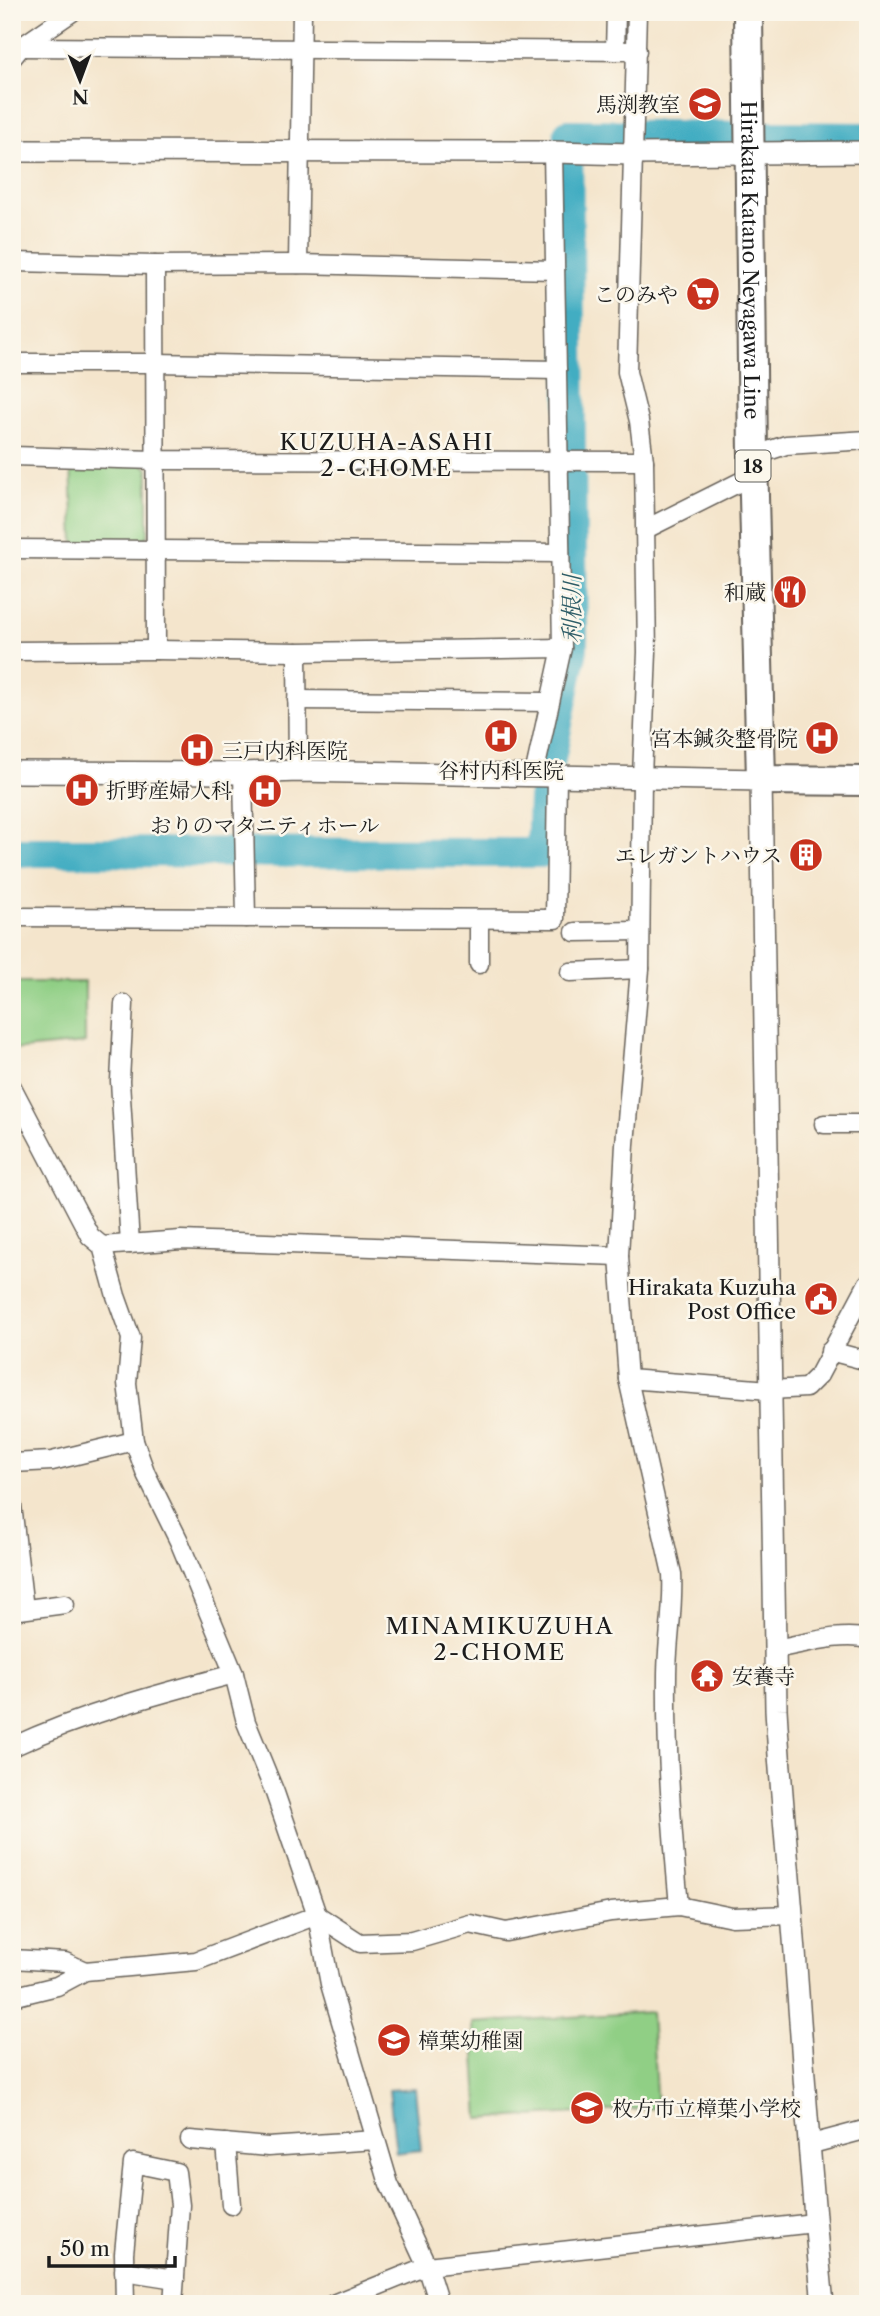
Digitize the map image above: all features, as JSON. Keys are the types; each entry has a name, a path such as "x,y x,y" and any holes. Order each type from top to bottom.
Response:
{"main road":[{"name":"Hirakata Katano Neyagawa Line","path":"748,12 753,465 761,780"},
{"path":"761,780 868,781"}],"street":[{"path":"16,53 72,12"},
{"path":"298,264 302,12"},
{"path":"615,51 616,12"},
{"path":"637,12 627,372 639,421 644,461 647,652 642,777 640,969 625,1144 620,1256 628,1378 672,1574 673,1605 667,1674 669,1787 679,1906"},
{"path":"16,53 302,49 637,51"},
{"path":"12,151 632,154 749,140 868,152"},
{"path":"534,775 562,648 553,152"},
{"path":"12,262 298,264 555,270"},
{"path":"155,265 156,650"},
{"path":"12,363 557,370"},
{"path":"646,529 786,445 868,440"},
{"path":"12,456 155,460 644,461"},
{"path":"12,549 560,553"},
{"path":"12,651 297,652 562,648"},
{"path":"297,652 298,771"},
{"path":"297,700 550,702"},
{"path":"12,772 298,771 761,780 770,1390 780,1794 792,1915 814,2223 823,2304"},
{"path":"243,773 246,918"},
{"path":"12,916 555,919 556,775"},
{"path":"479,919 479,964"},
{"path":"575,932 640,931"},
{"path":"570,972 640,969"},
{"path":"124,1004 120,1081 130,1244"},
{"path":"12,1087 90,1236 102,1246 131,1338 127,1383 134,1441 234,1674 246,1722 275,1793 317,1915 330,1984 389,2184 427,2266 439,2304"},
{"path":"824,1124 868,1124"},
{"path":"102,1246 181,1240 620,1256"},
{"path":"628,1378 770,1390 806,1388 819,1375 868,1283"},
{"path":"830,1351 868,1361"},
{"path":"12,1463 52,1461 134,1441"},
{"path":"12,1505 18,1610 65,1604"},
{"path":"775,1649 827,1639 856,1636 868,1639"},
{"path":"12,1747 47,1731 124,1704 234,1674"},
{"path":"317,1915 360,1943 412,1941 470,1924 506,1932 611,1912 679,1906 732,1917 792,1915"},
{"path":"12,1997 57,1986 85,1971 196,1961 317,1915"},
{"path":"12,1959 65,1962 85,1971"},
{"path":"808,2145 868,2129"},
{"path":"190,2140 268,2147 376,2140"},
{"path":"226,2143 231,2205"},
{"path":"125,2304 124,2253 132,2163 176,2172 180,2204 173,2304"},
{"path":"333,2304 427,2266 814,2223"},
{"path":"124,2271 175,2279"}],"green space":[{"path":"141,462 148,469 148,535 140,544 74,544 71,463"},
{"path":"12,982 85,982 85,1043 12,1050"},
{"path":"651,2012 657,2108 479,2119 473,2023"}],"water":[{"path":"415,2088 421,2150 396,2153 389,2090"}],"waterway":[{"name":"利根川","path":"12,852 541,853 543,799 573,649 568,134 868,137"}],"place":[{"name":"馬渕教室","path":"705,104"},
{"name":"このみや","path":"703,294"},
{"name":"和蔵","path":"790,592"},
{"name":"谷村内科医院","path":"501,736"},
{"name":"宮本鍼灸整骨院","path":"822,738"},
{"name":"三戸内科医院","path":"197,750"},
{"name":"折野産婦人科","path":"82,790"},
{"name":"おりのマタニティホール","path":"265,791"},
{"name":"エレガントハウス","path":"806,855"},
{"name":"Hirakata Kuzuha Post Office","path":"821,1299"},
{"name":"安養寺","path":"707,1676"},
{"name":"樟葉幼稚園","path":"394,2040"},
{"name":"枚方市立樟葉小学校","path":"587,2108"}],"district":[{"name":"KUZUHA-ASAHI 2-CHOME","path":"387,455"},
{"name":"MINAMIKUZUHA 2-CHOME","path":"500,1639"}]}
